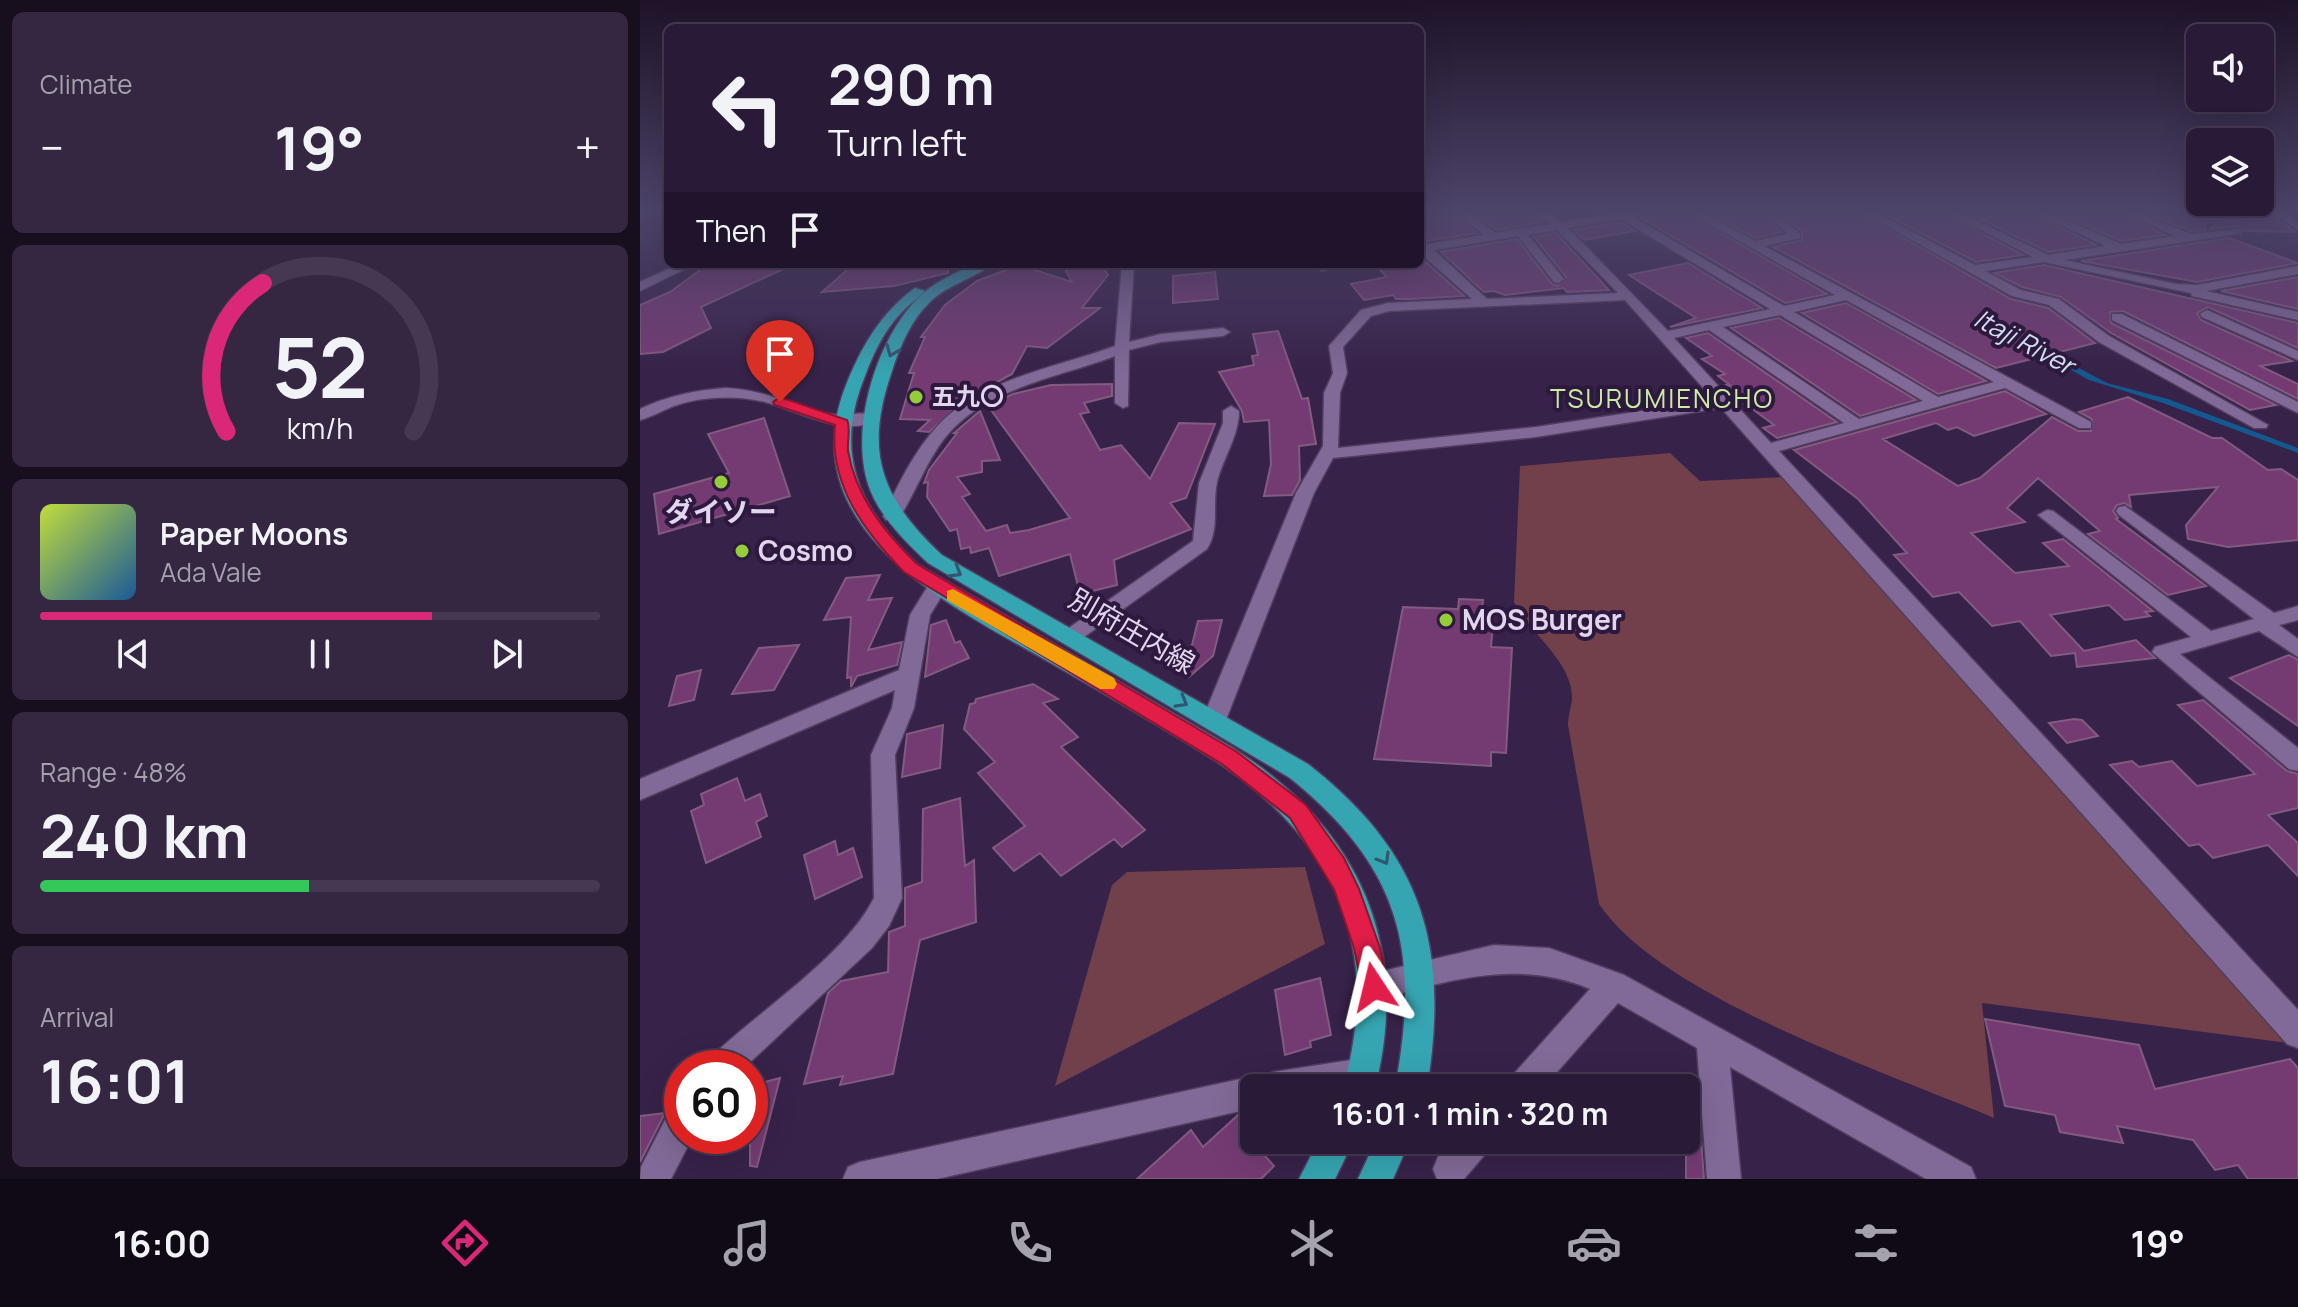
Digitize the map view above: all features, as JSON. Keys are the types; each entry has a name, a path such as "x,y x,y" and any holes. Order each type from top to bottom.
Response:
{"main road":[{"name":"別府庄内線","path":"964,268 921,290 893,311 859,371 842,423 840,448 848,481 864,515 890,550 938,586 1229,758 1284,799 1310,826 1335,865 1364,937 1374,987 1373,1031 1363,1074"},
{"name":"別府庄内線","path":"977,268 951,280 915,307 897,338 869,418 874,476 892,516 935,559 1214,720 1324,788 1367,831 1402,893 1415,928 1422,975 1422,1026 1413,1074"},
{"path":"1316,1179 1329,1154"},
{"path":"1375,1179 1387,1154"}],"street":[{"path":"1442,265 1483,302"},
{"path":"1547,265 1558,279"},
{"path":"1598,265 2298,1033"},
{"path":"1706,265 1936,402"},
{"path":"1790,265 2085,425"},
{"path":"1967,265 2022,295 2054,302 2112,343 2260,425"},
{"path":"1974,269 1999,265"},
{"path":"2075,265 2298,316"},
{"path":"640,287 680,268"},
{"path":"1123,403 1122,348 1128,268"},
{"path":"2176,288 2197,289 2298,270"},
{"path":"2276,275 2298,279"},
{"path":"1214,720 1305,493 1333,439 1332,393 1340,373 1336,346 1366,313 1388,307 1628,296"},
{"path":"1665,336 1847,296"},
{"path":"2207,314 2298,356"},
{"path":"2117,317 2298,408"},
{"path":"1712,326 1856,424"},
{"path":"892,516 902,493 957,415 1025,383 1122,348 1161,338 1223,332"},
{"path":"1767,449 2006,383"},
{"path":"640,415 687,396 727,394 773,400 842,423 869,418"},
{"path":"1327,454 1595,425 1725,403"},
{"path":"1070,637 1200,545 1204,539 1208,483 1231,423 1231,411"},
{"path":"2125,511 2298,650"},
{"path":"2047,515 2208,639"},
{"path":"742,1050 857,946 882,916 888,898 883,755 903,708 920,615 938,586"},
{"path":"2298,613 2163,652 2298,762"},
{"path":"640,790 911,674"},
{"path":"1374,987 1491,958 1525,956 1569,965 1614,985 1959,1179"},
{"path":"1535,1074 1614,985"},
{"path":"1712,1040 1724,1179"},
{"path":"860,1179 1240,1095"},
{"path":"653,1179 666,1154"},
{"path":"1450,1169 1463,1154"}],"shaded area":[{"path":"1670,453 1700,481 1786,477 2288,1043 1982,1003 1994,1118 1839,1055 1723,1001 1672,970 1629,938 1599,904 1568,725 1572,699 1566,673 1514,602 1520,466"},
{"path":"1305,867 1325,944 1055,1086 1112,885 1127,872"}],"water":[{"name":"Itaji River","path":"1886,265 2107,383 2168,399 2298,448 2298,453 2163,403 2089,380"}],"building":[{"path":"1424,265 1429,265 1464,296 1396,299 1393,295 1364,300 1351,284 1387,277 1378,268 1424,268"},
{"path":"1455,265 1537,265 1557,286 1566,277 1556,265 1586,265 1609,290 1567,292 1564,288 1505,295 1494,291 1484,292"},
{"path":"1691,265 1762,308 1670,327 1696,318 1629,275"},
{"path":"1721,265 1777,265 1827,294 1785,303"},
{"path":"1806,265 1951,265 2011,299 2048,308 2095,343 1996,368"},
{"path":"2044,265 2298,323 2298,348 2208,307 2197,313 2201,320 2292,361 2260,366 2298,384 2298,399 2123,311 2110,312 2111,323 2276,405 2250,410 2111,333 2061,297 2022,287 1994,273"},
{"path":"2103,265 2287,265 2197,282"},
{"path":"703,268 785,268 701,307 711,328 663,352 640,354 640,305 670,292"},
{"path":"849,268 948,268 948,273 894,286 822,292"},
{"path":"1011,268 1028,268 1072,282 1064,268 1104,268 1108,275 1082,308 1100,308 1047,348 1027,346 1012,374 966,399 929,432 918,431 930,420 900,419 914,373 909,373 925,337 921,337 945,305 977,281"},
{"path":"1215,272 1218,299 1173,303 1173,276"},
{"path":"2298,277 2298,309 2221,291"},
{"path":"1846,303 1986,381 1938,394 1802,313"},
{"path":"1779,318 1916,400 1860,416 1731,328"},
{"path":"1278,331 1302,399 1308,398 1316,444 1299,446 1300,480 1292,495 1264,496 1271,464 1269,420 1244,422 1242,411 1219,372 1254,365 1252,356 1258,355 1253,334"},
{"path":"1708,333 1837,422 1777,438 1763,428 1774,425 1727,390 1732,389 1727,385 1730,385 1718,376 1725,374 1702,359 1712,356 1686,338"},
{"path":"1112,384 1112,396 1084,403 1089,412 1080,414 1100,450 1121,445 1150,479 1179,423 1215,424 1186,498 1170,503 1191,529 1114,560 1117,585 1080,594 1070,554 999,576 989,548 971,553 970,547 961,549 957,529 950,531 927,497 928,482 924,483 929,470 957,433 954,433 980,411 1000,460 982,461 982,472 957,477 970,494 962,497 986,531 1007,525 1010,533 1070,518 988,406 1013,394 1051,385"},
{"path":"2005,391 2046,414 1974,436 1957,427 1948,430 1936,423 1883,439 1958,486 1980,478 2052,417 2078,431 2091,431 2092,419 2079,412 2128,397 2212,438 2222,438 2268,470 2281,469 2298,480 2298,540 2228,547 2188,539 2186,525 2218,487 2129,495 2131,507 2124,503 2117,505 2113,511 2116,519 2206,586 2168,595 2088,534 2100,531 2038,478 2007,508 2025,522 1971,533 2015,573 2069,566 2043,543 2063,539 2153,611 2145,612 2150,616 2125,620 2109,605 2050,615 2084,651 2136,640 2155,658 2077,667 2075,653 2051,656 2020,621 1992,626 1959,592 1933,597 1894,555 1907,553 1858,499 1794,450"},
{"path":"764,418 790,496 659,534 654,494 729,473 708,434"},
{"path":"880,575 868,600 892,598 868,650 902,642 897,665 857,676 851,687 851,677 847,678 851,617 824,620 846,578"},
{"path":"1459,599 1483,600 1482,611 1494,612 1491,647 1512,648 1506,753 1491,752 1491,766 1374,759 1403,607 1458,609"},
{"path":"946,620 955,643 960,641 969,658 925,677 931,625"},
{"path":"1222,620 1213,656 1189,677 1162,662 1192,645 1198,621"},
{"path":"799,645 774,690 732,694 759,648"},
{"path":"2289,655 2298,660 2298,726 2230,678"},
{"path":"701,670 694,700 669,706 677,676"},
{"path":"1033,684 1058,699 1043,703 1078,737 1061,747 1145,830 1122,847 1114,839 1061,876 1040,853 1014,871 993,848 1025,826 978,773 995,762 964,729 970,704 975,703 976,699"},
{"path":"2203,700 2287,771 2298,774 2298,808 2268,815 2298,843 2298,876 2268,845 2213,858 2199,844 2189,846 2110,765 2132,761 2139,767 2172,761 2197,786 2255,774 2178,705"},
{"path":"2082,720 2098,736 2067,743 2049,723"},
{"path":"943,725 940,768 902,777 907,734"},
{"path":"737,778 745,801 760,794 767,816 756,822 761,837 706,863 691,811 704,805 701,794"},
{"path":"960,798 965,866 974,860 976,922 920,940 893,1074 840,1085 843,1076 804,1084 828,993 841,981 888,972 889,932 905,926 905,888 922,882 923,809"},
{"path":"835,841 838,855 853,848 862,877 815,899 804,855"},
{"path":"1320,978 1331,1035 1310,1041 1311,1047 1285,1055 1275,990"},
{"path":"1985,1019 2139,1045 2155,1089 2290,1059 2298,1068 2298,1179 2248,1179 2238,1165 2215,1170 2193,1140 2117,1126 2123,1143 2060,1132 2055,1115 2005,1106"},
{"path":"780,1078 768,1124 768,1081"},
{"path":"664,1113 640,1162 640,1116"},
{"path":"1238,1115 1240,1154 1267,1154 1265,1156 1274,1166 1261,1179 1137,1179 1191,1130 1203,1147"},
{"path":"1700,1125 1704,1179 1686,1179 1686,1154 1700,1154"},
{"path":"750,1154 760,1154 757,1167 750,1166"}],"slow traffic":[{"path":"953,595 1107,684"}],"place":[{"name":"五九〇","path":"916,397"},
{"name":"ダイソー","path":"721,482"},
{"name":"Cosmo","path":"742,551"},
{"name":"MOS Burger","path":"1446,620"}],"district":[{"name":"TSURUMIENCHO","path":"1662,399"}],"route":[{"path":"780,402 842,423 840,448 848,481 875,533 910,568 1229,758 1269,786 1298,812 1335,865 1347,889 1372,966 1374,987"}]}
